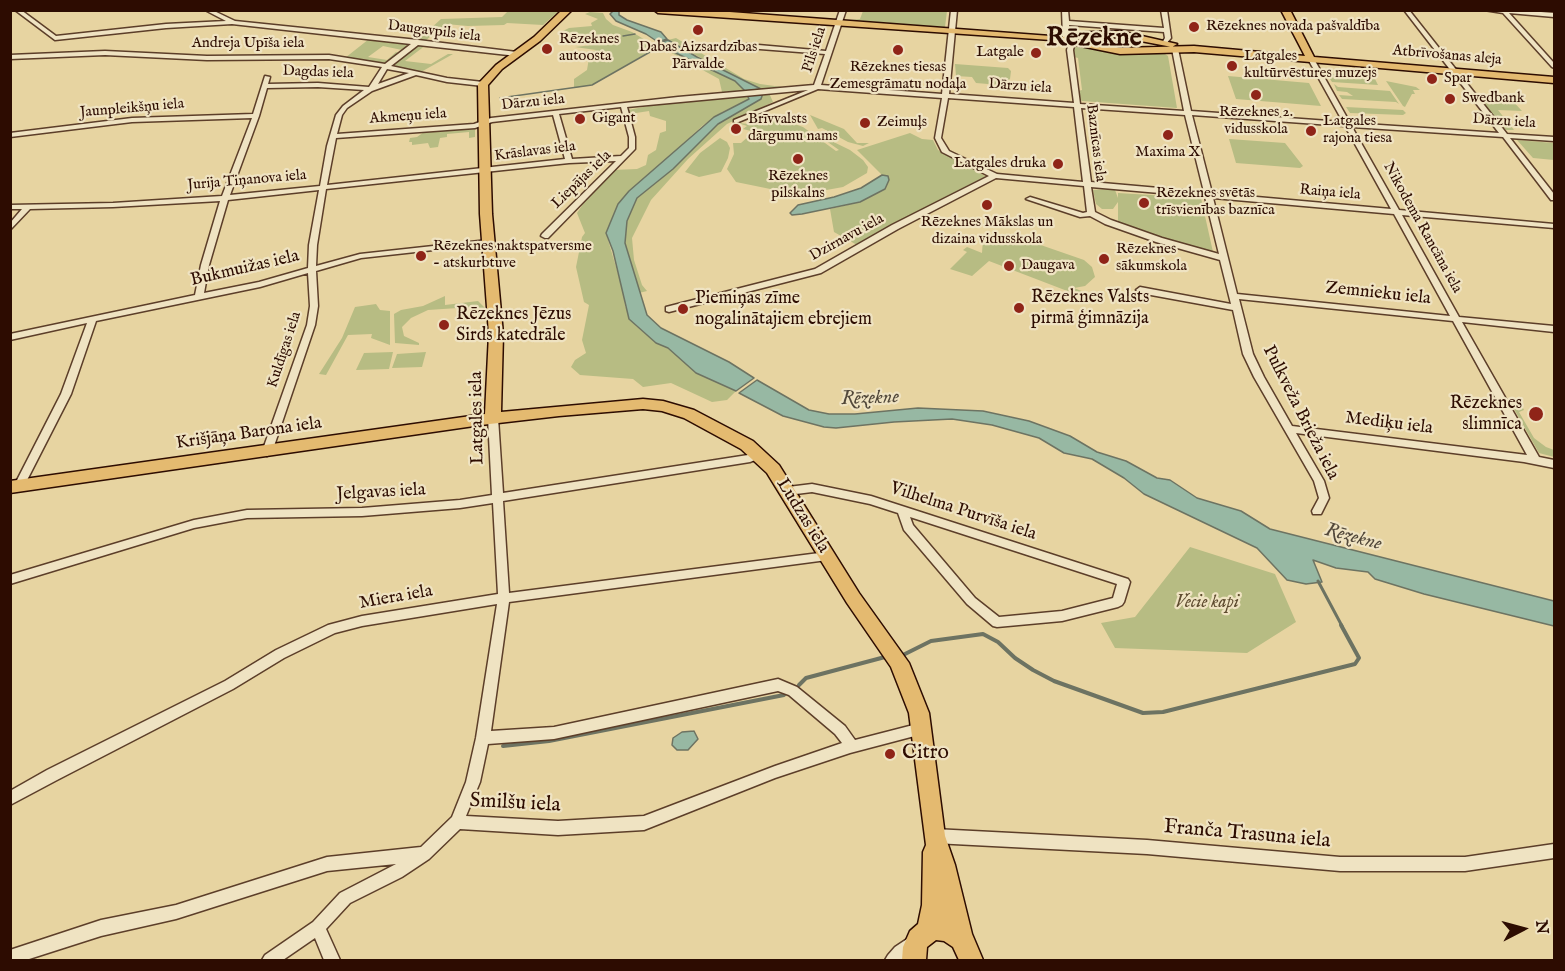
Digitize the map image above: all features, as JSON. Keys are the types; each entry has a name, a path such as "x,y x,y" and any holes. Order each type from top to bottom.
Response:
{"main road":[{"path":"483,84 499,67 568,10"},
{"name":"Atbrīvošanas aleja","path":"658,10 1070,38 1120,34 1175,49 1194,49"},
{"name":"Nikodema Rancāna iela","path":"1286,10 1311,59"},
{"name":"Atbrīvošanas aleja","path":"1070,38 1120,51 1164,46 1554,80"},
{"name":"Latgales iela","path":"483,84 488,242 496,334 493,418"},
{"name":"Ludzas iela","path":"493,418 652,404 689,414 726,432 758,454 773,469 827,556 899,663 914,696 921,729 934,836 934,905 920,943"},
{"name":"Krišjāņa Barona iela","path":"15,486 267,452 493,418"},
{"name":"Ludzas iela","path":"934,836 966,950"},
{"path":"920,943 942,928 949,930 966,950"}],"street":[{"path":"17,10 55,38 166,26 234,23"},
{"name":"Daugavpils iela","path":"207,10 234,23 517,54"},
{"name":"Pils iela","path":"817,87 843,10"},
{"path":"954,10 938,138 940,146 952,155 995,176"},
{"name":"Baznīcas iela","path":"1065,10 1091,213"},
{"path":"1164,10 1168,38 1164,46"},
{"path":"1406,10 1554,198"},
{"path":"1486,10 1554,15"},
{"path":"1503,11 1554,66"},
{"path":"1066,23 1167,30"},
{"name":"Kuldīgas iela","path":"267,452 310,325 314,306 313,245 333,136 341,110 370,89 387,66 418,42"},
{"path":"747,46 829,52"},
{"name":"Pulkveža Brieža iela","path":"1175,49 1223,258 1252,365 1319,480 1324,498 1317,511"},
{"name":"Andreja Upīša iela","path":"10,57 105,53 207,58 321,57 387,66 483,84"},
{"name":"Nikodema Rancāna iela","path":"1311,59 1535,460"},
{"path":"370,89 415,73"},
{"path":"199,297 205,265 225,198 256,116 267,77"},
{"name":"Dagdas iela","path":"265,86 328,85 370,89"},
{"path":"736,121 803,95 817,87"},
{"name":"Dārzu iela","path":"484,123 762,91 817,87 1554,139"},
{"path":"793,88 802,91 803,95"},
{"name":"Liepājas iela","path":"545,236 633,147 624,106"},
{"path":"556,115 569,161"},
{"name":"Jaunpleikšņu iela","path":"10,135 132,120 256,116"},
{"name":"Akmeņu iela","path":"333,136 463,127 484,123"},
{"name":"Krāslavas iela","path":"485,171 569,161 624,158"},
{"name":"Jurija Tiņanova iela","path":"10,207 113,205 225,198 485,171"},
{"name":"Raiņa iela","path":"995,176 1554,226"},
{"name":"Dzirnavu iela","path":"669,309 818,271 895,227 995,176"},
{"path":"1030,199 1083,215 1091,213 1108,222 1159,240 1223,258"},
{"path":"10,228 28,207"},
{"name":"Bukmuižas iela","path":"10,337 92,321 312,271 360,256 488,242"},
{"path":"1140,290 1237,308"},
{"name":"Zemnieku iela","path":"1234,296 1554,329"},
{"path":"15,486 66,394 92,321"},
{"name":"Latgales iela","path":"457,822 473,782 483,738 504,598 493,418"},
{"name":"Mediķu iela","path":"1290,429 1554,464"},
{"name":"Jelgavas iela","path":"10,580 194,524 247,514 362,512 460,504 498,496 750,458 758,454"},
{"name":"Vilhelma Purvīša iela","path":"788,491 812,488 871,500 1124,582 1118,602 1062,616 997,622 971,601 908,527 903,511"},
{"name":"Miera iela","path":"10,799 52,775 229,685 280,654 332,629 362,621 504,598 827,556"},
{"path":"483,738 554,733 778,685 794,691 840,730 848,739 850,747"},
{"name":"Smilšu iela","path":"270,960 318,927 345,898 397,872 424,854 457,822 558,828 644,824 775,772 850,747 921,729"},
{"name":"Franča Trasuna iela","path":"934,836 1147,847 1340,864 1465,864 1554,850"},
{"path":"10,958 101,928 176,912 327,864 424,854"},
{"path":"318,927 332,960"},
{"path":"893,960 900,952 920,943"}],"green space":[{"path":"863,10 947,11 945,27 851,20 860,19"},
{"path":"508,11 559,11 543,25 446,24 425,41 418,40 441,19 502,17"},
{"path":"603,13 613,25 632,32 652,44 658,46 659,43 735,81 745,91 722,92 719,79 659,46 592,85 574,88 574,79 587,70 589,58 586,52 591,53 596,50 575,47 611,43 612,39 583,33 602,38 582,44 580,43 582,40 567,39 574,33 561,32 569,28 592,26 591,23 598,19 585,14"},
{"path":"676,38 744,79 782,87 761,89 755,87 668,40"},
{"path":"369,39 413,43 402,50 383,46 368,57 387,60 396,52 400,53 386,64 345,58"},
{"path":"419,45 426,45 405,61 431,64 448,54 453,54 421,72 393,65"},
{"path":"1074,47 1121,53 1165,54 1168,56 1177,108 1082,101 1079,99 1078,91 1082,90 1078,58 1074,57"},
{"path":"955,64 1008,68 1011,71 1010,79 1000,85 976,83 972,77 956,76"},
{"path":"1326,73 1375,79 1378,85 1332,82"},
{"path":"1228,76 1309,83 1321,106 1236,99"},
{"path":"1386,81 1416,87 1420,90 1413,90 1415,94 1412,94 1405,107"},
{"path":"1334,84 1338,87 1390,91 1399,104 1342,99 1339,95 1353,96 1347,92 1337,91"},
{"path":"763,93 769,93 773,102 727,124 688,159 651,200 632,238 634,260 642,285 647,291 639,293 625,243 627,221 637,198 673,169 718,124 761,99"},
{"path":"747,95 749,99 722,112 702,126 618,204 606,233 624,294 625,306 636,326 656,343 668,348 696,373 736,391 727,400 712,402 671,383 643,387 633,379 580,375 571,367 575,360 586,353 582,340 589,305 584,302 576,267 582,237 585,233 577,213 589,195 613,170 637,169 646,165 648,155 656,150 660,133 666,131 666,121 650,116 649,111 636,113 635,117 631,117 628,110 659,104"},
{"path":"1477,96 1510,98 1522,111 1498,110 1514,130 1506,130"},
{"path":"1346,107 1403,110 1406,113 1403,115 1350,113"},
{"path":"810,115 844,129 857,143 869,143 863,146 848,142 822,128 818,129"},
{"name":"Rēzeknes pilskalns","path":"766,118 803,127 836,151 839,150 815,133 850,150 863,160 868,167 867,173 843,187 810,193 785,192 736,182 727,169 734,154 733,143 741,143 751,131 743,129 747,126 738,123 750,124"},
{"path":"475,127 475,137 469,138 469,132 447,134 447,137 440,138 438,147 430,148 428,143 412,145 412,142 409,142 410,138 417,137 424,132"},
{"path":"910,133 922,139 933,140 938,150 987,177 857,245 834,232 830,209 860,202 884,189 887,184 886,175 882,175 857,150"},
{"path":"720,138 727,142 730,148 721,172 699,177 685,172 700,153"},
{"path":"1229,139 1285,143 1303,166 1300,168 1236,163"},
{"path":"1517,140 1554,143 1554,160 1533,158"},
{"path":"1093,190 1115,190 1118,198 1118,193 1201,198 1213,252 1118,226 1118,202 1113,209 1102,209 1096,204"},
{"path":"995,234 1009,234 1084,260 1092,267 1095,277 1085,286 1074,288 1099,298 1096,302 989,261 972,276 950,269 967,252 963,250 967,247 982,253 983,239"},
{"path":"445,296 445,305 478,301 486,309 486,315 481,315 479,309 473,307 428,310 411,318 402,327 404,336 419,345 395,343 394,314 401,310 423,306"},
{"path":"376,304 380,310 390,311 390,345 371,338 372,334 348,335 326,375 319,374 342,338 355,307"},
{"path":"393,352 389,369 356,370 364,353"},
{"path":"426,352 422,367 392,368 397,354"},
{"path":"1510,402 1521,404 1524,410 1519,412 1534,438 1554,450 1554,457 1539,453"},
{"name":"Vecie kapi","path":"1190,547 1275,574 1296,622 1247,653 1115,648 1101,623 1135,617"}],"shaded area":[{"path":"613,11 619,11 619,15 627,20 661,32 667,39 658,42 616,21 610,14"},
{"path":"668,40 761,89 745,91 735,81 659,43"},
{"path":"763,93 761,99 718,124 673,169 637,198 627,221 625,243 647,315 661,328 729,362 754,378 736,391 696,373 668,348 656,343 629,319 613,251 606,233 618,204 629,191 714,117 749,99 747,95"},
{"path":"882,175 888,176 889,180 885,189 860,202 802,214 792,215 790,213 798,205 861,188"},
{"path":"757,380 809,410 829,414 918,408 983,411 1029,421 1070,436 1097,452 1126,461 1157,478 1170,480 1197,498 1241,511 1270,529 1554,601 1554,626 1424,594 1375,579 1368,572 1336,568 1313,560 1322,582 1306,584 1287,580 1257,548 1144,494 1124,478 1092,459 1064,453 1039,438 992,425 952,419 824,427 783,416 739,393"},
{"path":"694,731 698,739 688,750 677,750 672,745 673,738 682,732"}],"waterway":[{"path":"623,36 635,34"},
{"path":"500,98 592,85 657,48"},
{"path":"1318,581 1342,626"},
{"path":"903,655 931,641 983,634 998,642 1015,658 1033,670 1054,681 1143,713 1163,712 1355,664 1359,658 1341,625"},
{"path":"799,685 806,678 885,657"},
{"path":"503,746 549,741 784,695"}],"place":[{"name":"Rēzeknes novada pašvaldība","path":"1194,27"},
{"name":"Dabas Aizsardzības Pārvalde","path":"698,30"},
{"name":"Rēzeknes autoosta","path":"547,49"},
{"name":"Rēzeknes tiesas Zemesgrāmatu nodaļa","path":"898,50"},
{"name":"Latgale","path":"1036,53"},
{"name":"Latgales kultūrvēstures muzejs","path":"1232,66"},
{"name":"Spar","path":"1432,79"},
{"name":"Rēzeknes 2. vidusskola","path":"1256,95"},
{"name":"Swedbank","path":"1450,99"},
{"name":"Gigant","path":"580,119"},
{"name":"Zeimuļs","path":"865,123"},
{"name":"Brīvvalsts dārgumu nams","path":"736,129"},
{"name":"Latgales rajona tiesa","path":"1311,131"},
{"name":"Maxima X","path":"1168,135"},
{"name":"Rēzeknes pilskalns","path":"798,159"},
{"name":"Latgales druka","path":"1058,164"},
{"name":"Rēzeknes svētās trīsvienības baznīca","path":"1144,203"},
{"name":"Rēzeknes Mākslas un dizaina vidusskola","path":"987,205"},
{"name":"Rēzeknes naktspatversme - atskurbtuve","path":"421,256"},
{"name":"Rēzeknes sākumskola","path":"1104,259"},
{"name":"Daugava","path":"1009,266"},
{"name":"Rēzeknes Valsts pirmā ģimnāzija","path":"1019,308"},
{"name":"Piemiņas zīme nogalinātajiem ebrejiem","path":"683,309"},
{"name":"Rēzeknes Jēzus Sirds katedrāle","path":"444,325"},
{"name":"Rēzeknes slimnīca","path":"1536,414"},
{"name":"Citro","path":"890,754"}],"district":[{"name":"Rēzekne","path":"1094,40"}]}
